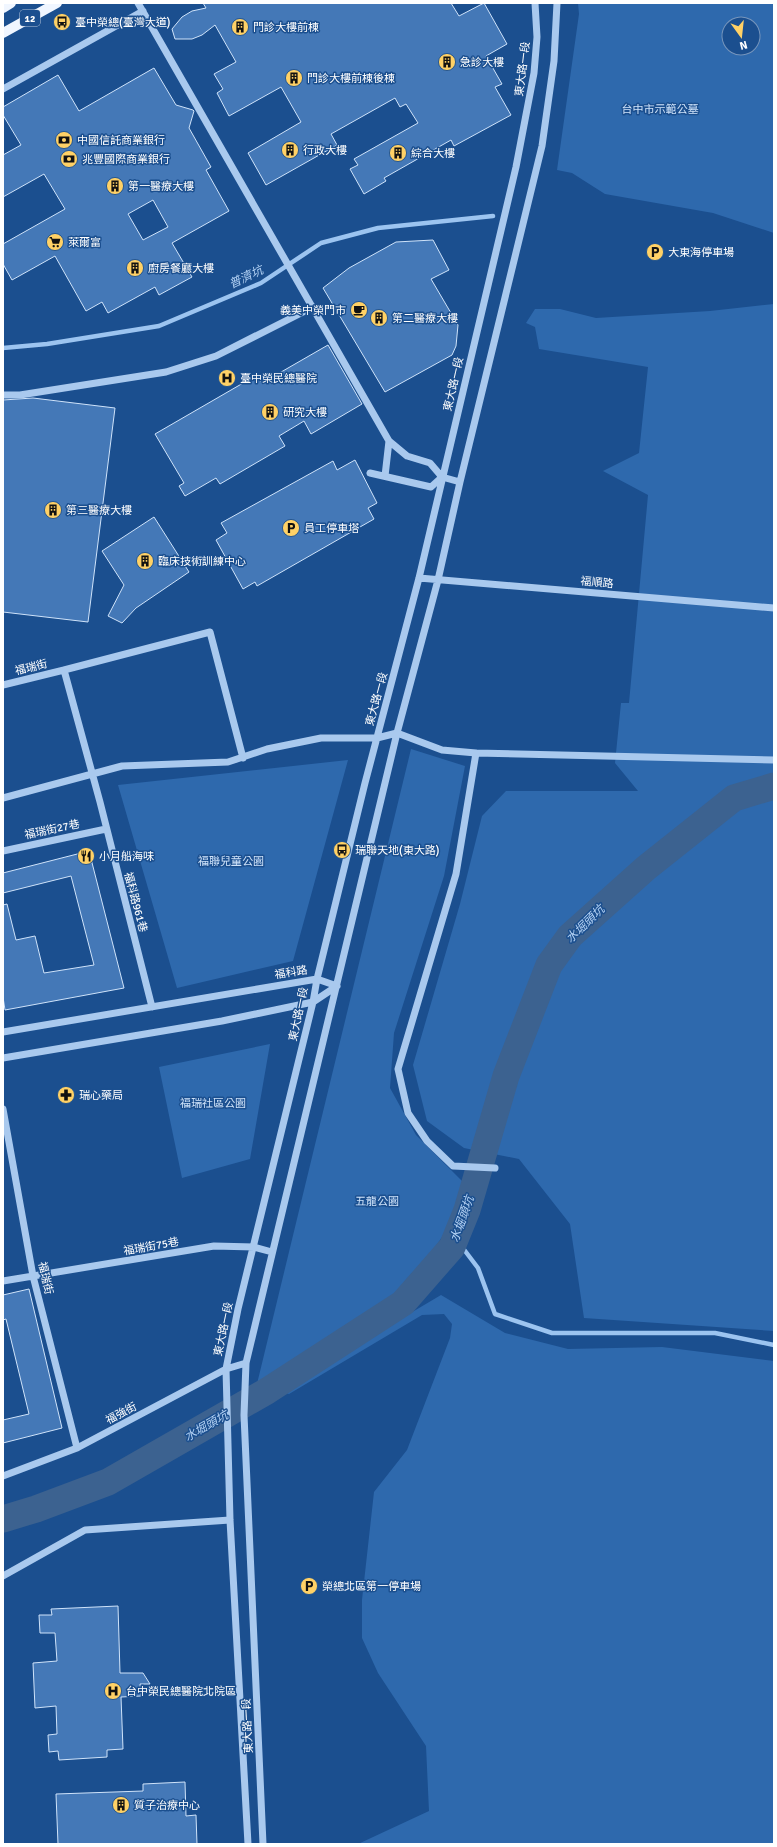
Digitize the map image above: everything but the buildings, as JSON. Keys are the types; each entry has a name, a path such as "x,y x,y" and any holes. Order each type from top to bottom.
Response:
{"main road":[{"name":"12","path":"3,8 11,3"},
{"name":"12","path":"3,33 57,3"}],"street":[{"path":"138,3 390,441 407,456 430,463 442,477 460,482"},
{"name":"東大路一段","path":"248,1844 230,1520 226,1369 238,1309 313,1002 317,979 377,738 419,578 516,167 532,88 537,37 535,3"},
{"path":"246,1363 397,733 438,580 460,482 542,146 554,62 557,3"},
{"path":"3,90 143,11"},
{"path":"3,395 20,395 166,372 216,356 313,308"},
{"path":"385,476 390,441"},
{"path":"370,473 431,487 442,477"},
{"name":"福順路","path":"419,578 774,608"},
{"name":"福瑞街","path":"3,686 210,632 243,758"},
{"name":"福科路961巷","path":"64,670 93,775 152,1007"},
{"path":"3,798 122,766 228,762 267,749 321,738 377,738 397,733 442,750 476,753 774,760"},
{"path":"476,753 456,874 398,1069 408,1113 427,1141 453,1166 495,1168"},
{"name":"福瑞街27巷","path":"3,851 106,829"},
{"name":"福科路","path":"3,1032 317,979 337,986"},
{"path":"3,1058 222,1021 313,1002 337,986"},
{"name":"福瑞街","path":"3,1110 33,1276 77,1448"},
{"name":"福瑞街75巷","path":"3,1281 164,1256 214,1246 254,1247 272,1252"},
{"name":"東大路一段","path":"246,1363 244,1415 263,1844"},
{"name":"福強街","path":"3,1476 77,1448 226,1369 246,1363"},
{"path":"3,1576 85,1530 230,1520"}],"green space":[{"name":"台中市示範公墓","path":"578,3 774,3 774,233 713,213 605,194 572,173 557,170 579,14"},
{"path":"774,304 774,1331 584,1318 570,1224 519,1159 464,1148 427,1121 413,1065 460,904 482,816 506,791 638,791 615,763 621,703 629,703 648,495 603,471 639,453 648,367 539,349 535,327 526,323 535,309 560,309 596,318 710,311"},
{"name":"五龍公園","path":"411,749 465,766 444,876 394,1033 390,1088 416,1135 464,1183 457,1216 433,1250 405,1281 400,1295 256,1388"},
{"name":"福聯兒童公園","path":"348,760 293,961 177,988 118,785"},
{"name":"福瑞社區公園","path":"270,1044 250,1159 182,1178 159,1067"},
{"path":"441,1295 505,1333 568,1349 662,1347 774,1361 774,1844 358,1844 429,1811 426,1746 378,1673 362,1638 362,1600 374,1492 407,1450 450,1338 452,1324 444,1314 422,1315 289,1394 279,1391"}],"waterway":[{"name":"普濟坑","path":"3,348 47,344 159,326 261,283 321,243 378,228 493,216"},
{"name":"水堀頭坑","path":"3,1519 36,1509 108,1482 267,1391 403,1303 452,1247 467,1210 506,1076 549,965 570,936 646,868 734,798 774,786"},
{"path":"456,1239 478,1268 495,1314 552,1333 715,1333 774,1345"}],"place":[{"name":"臺中榮總(臺灣大道)","path":"62,22"},
{"name":"門診大樓前棟","path":"240,27"},
{"name":"急診大樓","path":"447,62"},
{"name":"門診大樓前棟後棟","path":"294,78"},
{"name":"中國信託商業銀行","path":"64,140"},
{"name":"行政大樓","path":"290,150"},
{"name":"綜合大樓","path":"398,153"},
{"name":"兆豐國際商業銀行","path":"69,159"},
{"name":"第一醫療大樓","path":"115,186"},
{"name":"萊爾富","path":"55,242"},
{"name":"大東海停車場","path":"655,252"},
{"name":"廚房餐廳大樓","path":"135,268"},
{"name":"義美中榮門市","path":"359,310"},
{"name":"第二醫療大樓","path":"379,318"},
{"name":"臺中榮民總醫院","path":"227,378"},
{"name":"研究大樓","path":"270,412"},
{"name":"第三醫療大樓","path":"53,510"},
{"name":"員工停車塔","path":"291,528"},
{"name":"臨床技術訓練中心","path":"145,561"},
{"name":"瑞聯天地(東大路)","path":"342,850"},
{"name":"小月船海味","path":"86,856"},
{"name":"瑞心藥局","path":"66,1095"},
{"name":"榮總北區第一停車場","path":"309,1586"},
{"name":"台中榮民總醫院北院區","path":"113,1691"},
{"name":"質子治療中心","path":"121,1805"}]}
